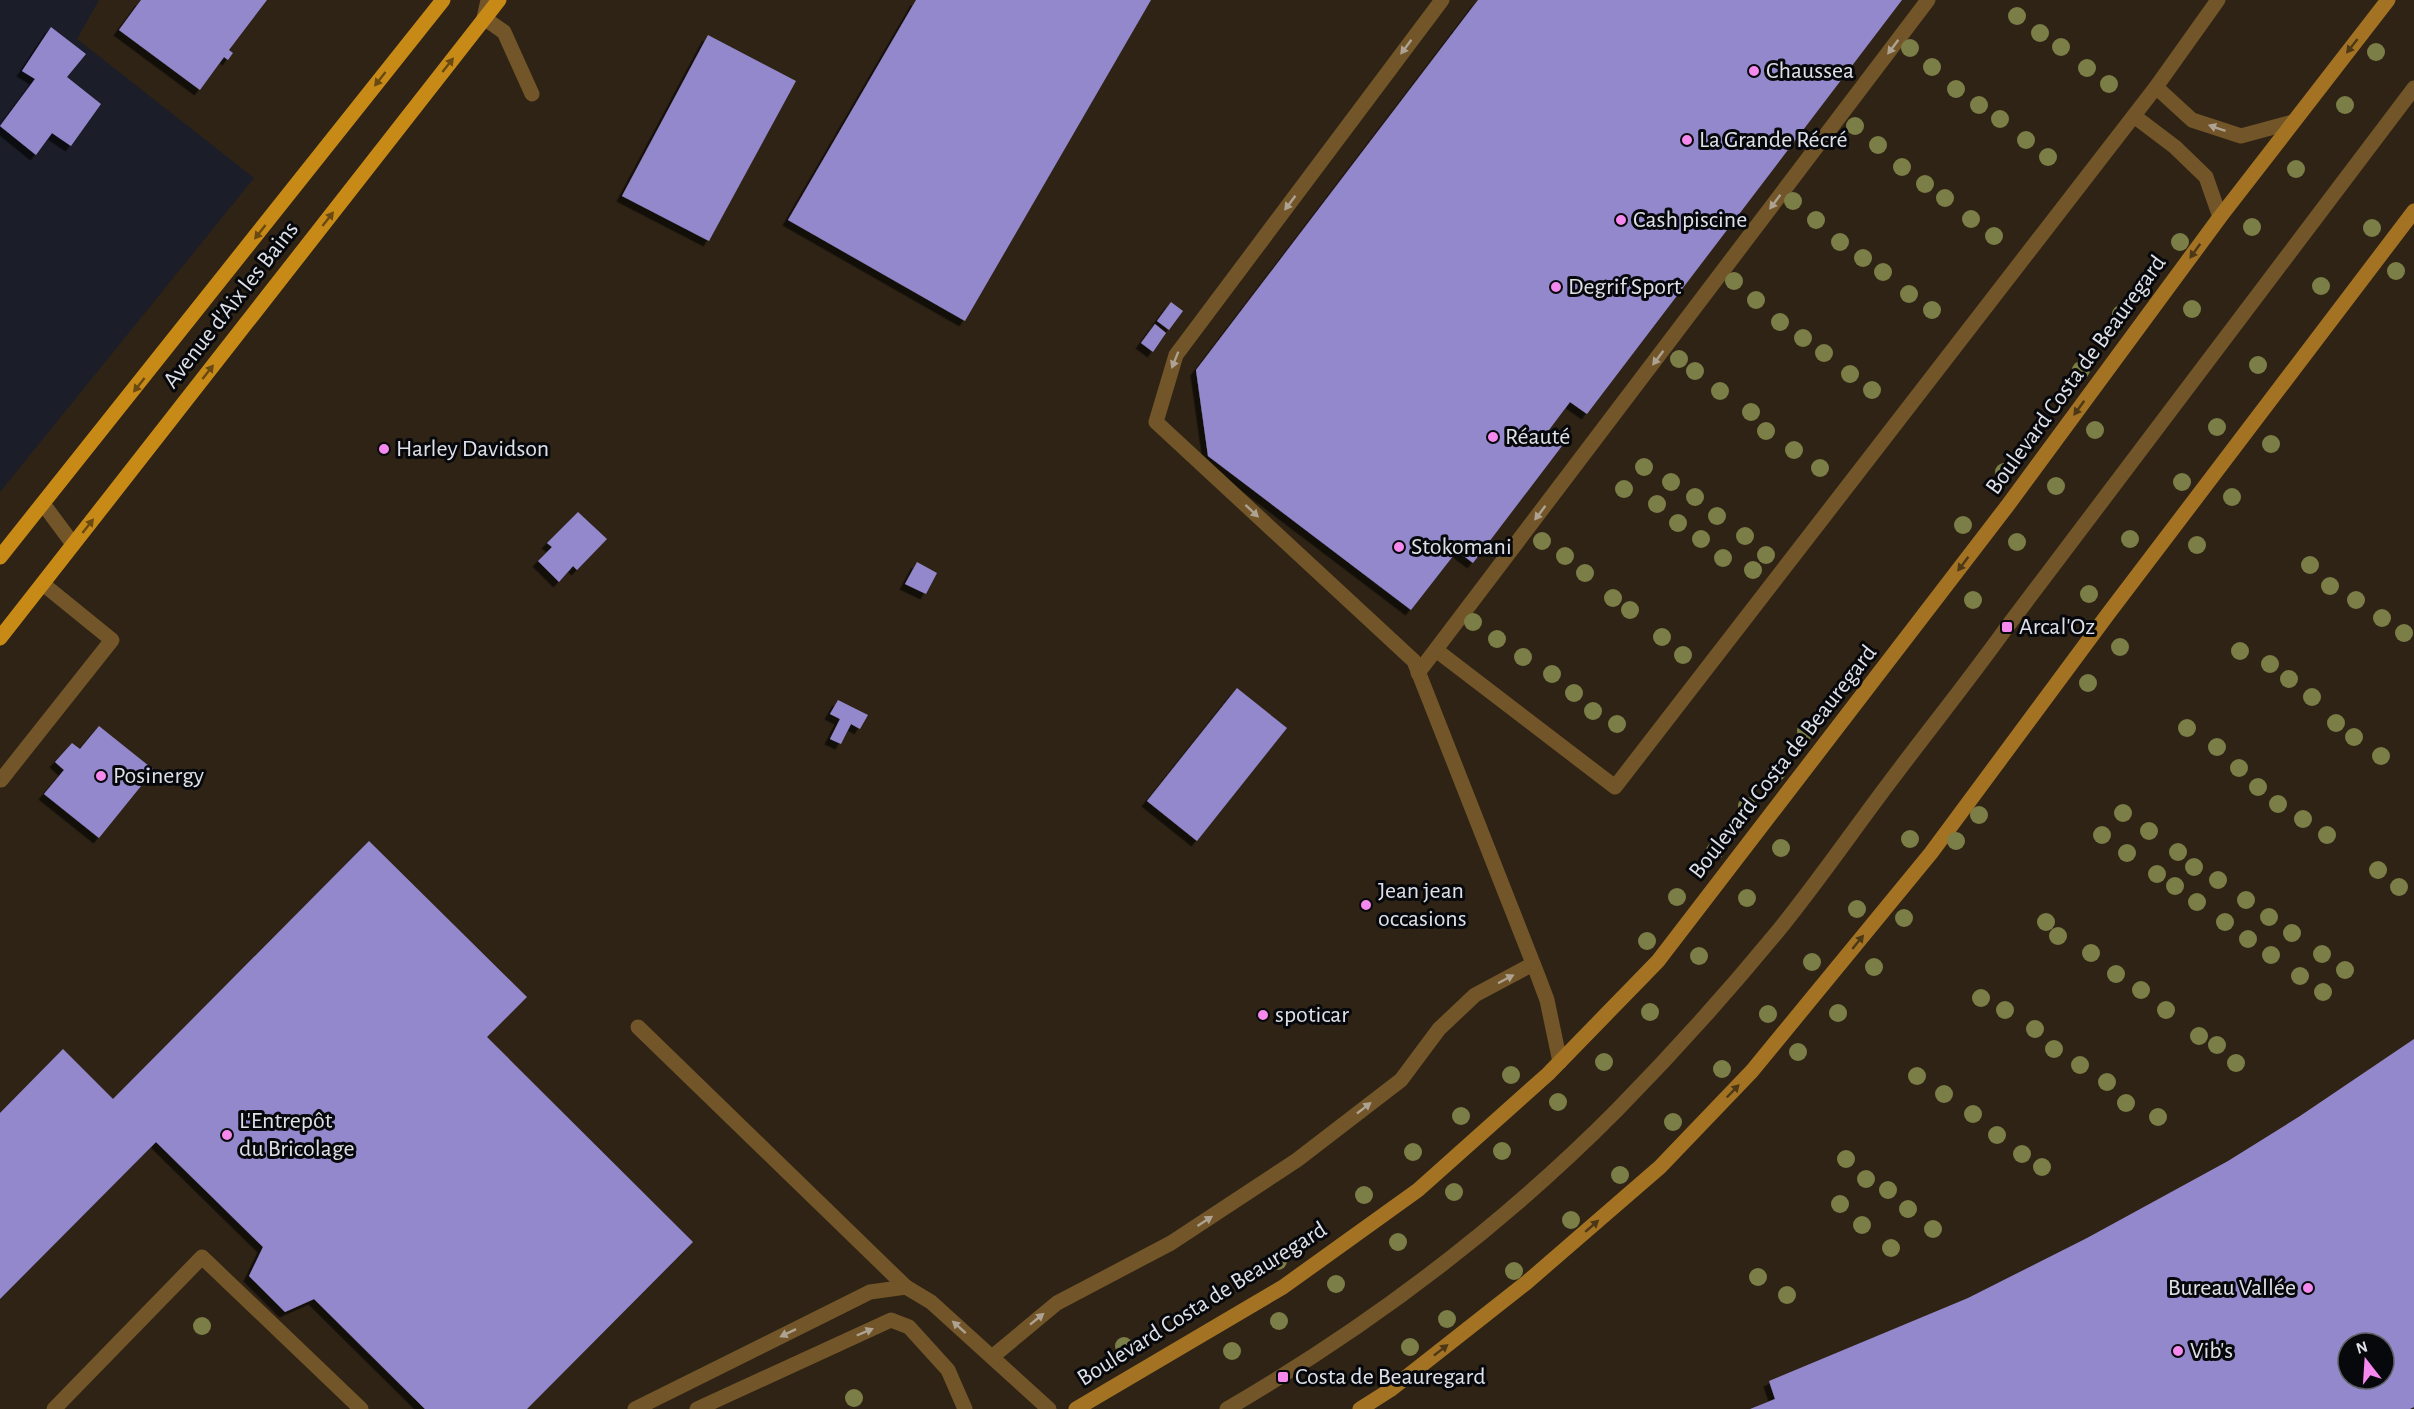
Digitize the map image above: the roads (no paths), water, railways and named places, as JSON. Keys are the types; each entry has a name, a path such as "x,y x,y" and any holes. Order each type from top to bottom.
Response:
{"main road":[{"name":"Avenue d'Aix les Bains","path":"0,557 44,505 443,0"},
{"name":"Avenue d'Aix les Bains","path":"0,638 499,0"}],"street":[{"name":"Boulevard Costa de Beauregard","path":"1076,1409 1283,1287 1418,1190 1560,1062 1665,952 2001,514 2220,216 2388,0"},
{"path":"1360,1409 1390,1390 1526,1283 1660,1167 1752,1071 1931,853 2108,614 2414,211"}],"lane":[{"path":"488,0 484,18 504,33 532,94"},
{"path":"1442,0 1176,355 1156,422 1414,661 1547,1000 1560,1062"},
{"path":"1418,673 1928,0"},
{"path":"1436,650 1615,788 2134,116 2218,0"},
{"path":"2156,87 2192,120 2241,136 2293,122"},
{"path":"1227,1409 1283,1377 1406,1291 1519,1201 1615,1111 1709,1011 1779,929 1951,704 2414,88"},
{"path":"2134,116 2175,147 2206,177 2220,216"},
{"path":"44,505 73,544"},
{"path":"1,780 112,640 43,584"},
{"path":"992,1357 1057,1303 1171,1243 1297,1160 1401,1080 1439,1029 1475,995 1533,964"},
{"path":"638,1027 906,1287 931,1302 1050,1409"},
{"path":"54,1409 202,1257 361,1409"},
{"path":"635,1409 870,1293 906,1287"},
{"path":"697,1409 891,1320 909,1327 948,1370 965,1409"}],"place":[{"name":"Chaussea","path":"1754,71"},
{"name":"La Grande Récré","path":"1687,140"},
{"name":"Cash piscine","path":"1621,220"},
{"name":"Degrif Sport","path":"1556,287"},
{"name":"Réauté","path":"1493,437"},
{"name":"Harley Davidson","path":"384,449"},
{"name":"Stokomani","path":"1399,547"},
{"name":"Arcal'Oz","path":"2007,627"},
{"name":"Posinergy","path":"101,776"},
{"name":"Jean jean occasions","path":"1366,905"},
{"name":"spoticar","path":"1263,1015"},
{"name":"L'Entrepôt du Bricolage","path":"227,1135"},
{"name":"Bureau Vallée","path":"2308,1288"},
{"name":"Vib's","path":"2178,1351"},
{"name":"Costa de Beauregard","path":"1283,1377"}]}
